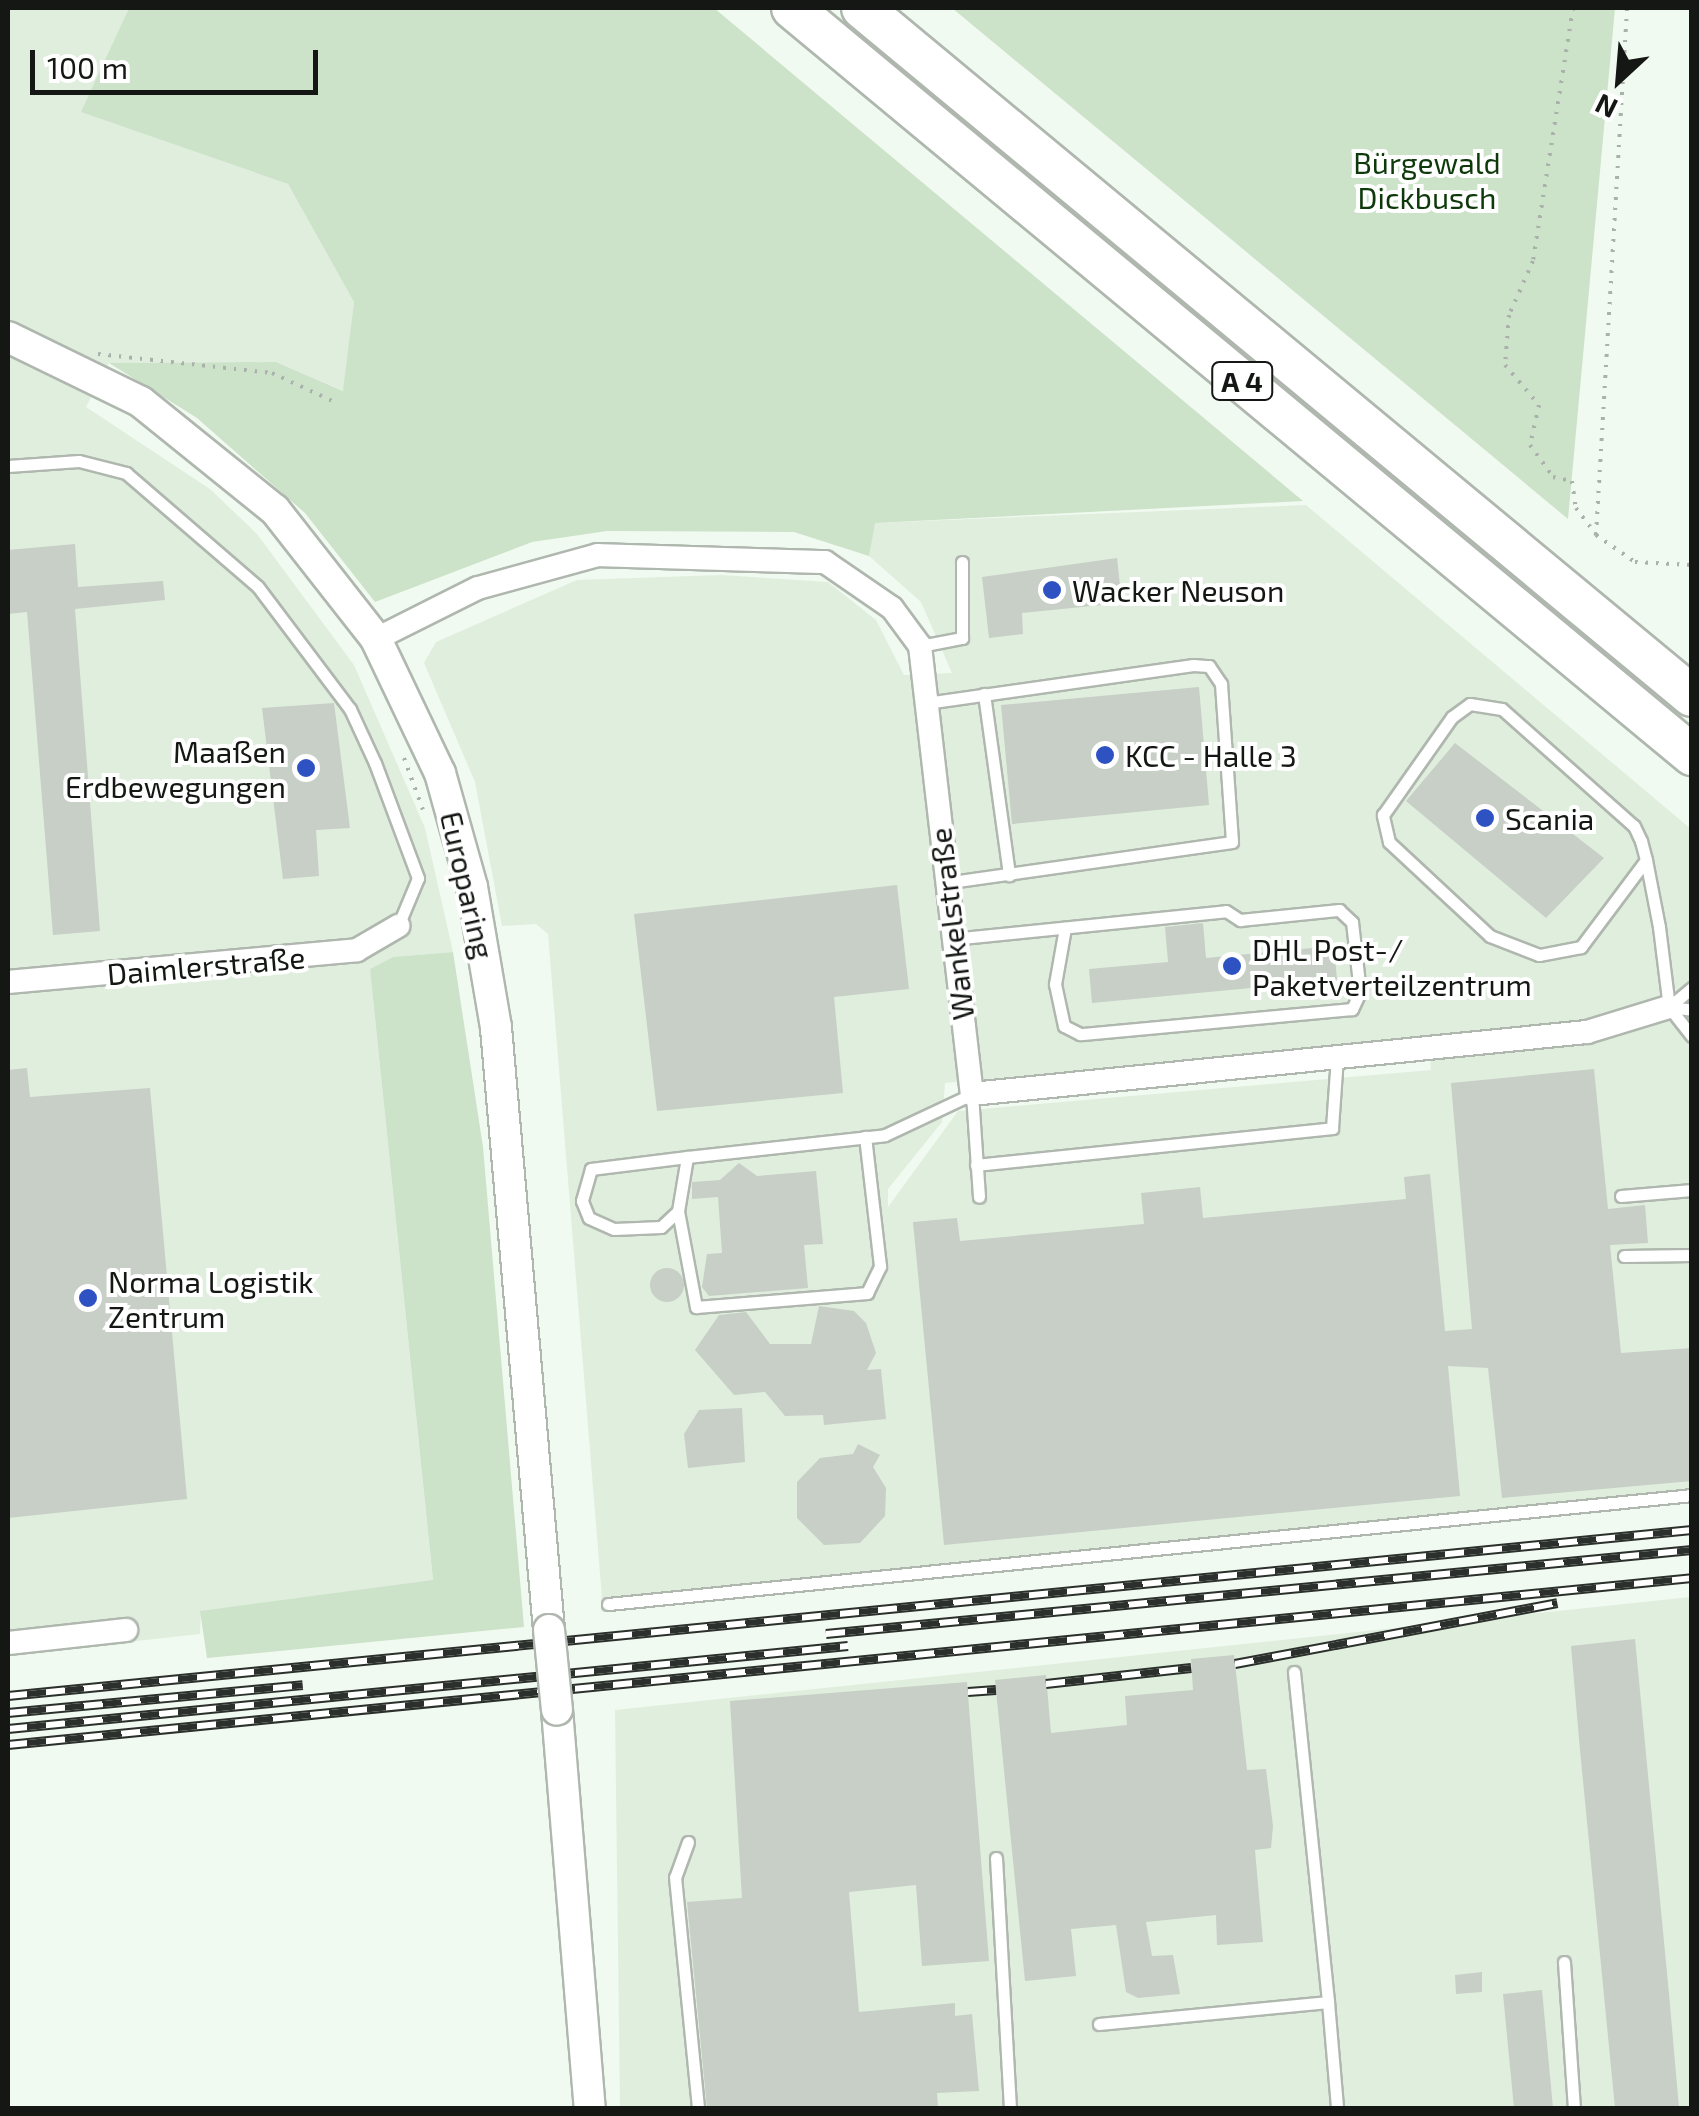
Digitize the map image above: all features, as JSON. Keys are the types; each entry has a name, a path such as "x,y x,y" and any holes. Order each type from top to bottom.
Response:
{"highway":[{"name":"A 4","path":"792,8 1692,755"},
{"name":"A 4","path":"862,8 1692,696"}],"street":[{"name":"Europaring","path":"8,336 69,363 240,475 318,559 376,639 440,774 485,954 593,2102"},
{"path":"376,639 542,567 598,555 715,554 825,562 892,608 920,646"},
{"name":"Wankelstraße","path":"920,646 972,1094"},
{"name":"Daimlerstraße","path":"8,982 357,950 398,926"},
{"path":"972,1094 1588,1032 1680,1008"},
{"path":"8,1643 126,1630"}],"lane":[{"path":"8,466 79,460 126,473 258,588 350,709 375,763 418,878 398,926"},
{"path":"920,646 962,638 962,562"},
{"path":"926,703 1193,665 1209,666 1221,684 1232,842 946,883"},
{"path":"984,694 1008,875"},
{"path":"1646,860 1581,947 1529,953 1490,936 1389,842 1383,815 1452,717 1488,704 1634,826 1646,860 1680,1008 1692,1036"},
{"path":"952,939 1226,911 1240,920 1339,910 1352,922 1360,992 1352,1009 1080,1034 1064,1026 1055,984 1065,928"},
{"path":"1680,1008 1692,988"},
{"path":"976,1165 1332,1128 1337,1057"},
{"path":"678,1210 660,1227 597,1225 584,1185 605,1162 864,1137 972,1094 979,1197"},
{"path":"687,1157 678,1210 696,1308 868,1293 880,1266 864,1137"},
{"path":"1621,1196 1692,1190"},
{"path":"1624,1256 1692,1255"},
{"path":"608,1604 1692,1495"},
{"path":"1294,1672 1337,2108"},
{"path":"688,1842 676,1877 698,2108"},
{"path":"996,1858 1010,2108"},
{"path":"1564,1962 1574,2108"},
{"path":"1099,2024 1328,2002"}],"path":[{"path":"1572,8 1533,261 1508,315 1505,364 1539,406 1530,445 1553,477 1572,481 1576,508 1596,535 1635,562 1692,565"},
{"path":"1596,535 1627,8"},
{"path":"69,363 106,351 272,373 337,403"},
{"path":"400,746 427,821"}],"shaded area":[{"path":"8,8 129,8 82,112 288,184 354,302 344,391 276,362 109,363 86,407 210,489 257,534 354,665 425,828 453,952 393,957 370,969 433,1581 201,1611 200,1634 8,1655"},
{"path":"1306,505 1691,829 1691,1489 602,1598 548,934 536,924 502,926 475,782 424,663 436,642 577,580 721,575 828,582 876,620 904,675 952,673 921,602 869,556 874,523","holes":["1429,1039 1431,1070 958,1111 888,1207 888,1189 942,1122 945,1083"]},
{"path":"1691,1597 1691,2108 620,2108 615,1710"}],"green space":[{"path":"129,8 714,8 1303,501 875,523 869,556 794,532 607,531 532,542 375,602 305,513 197,418 109,363 276,362 343,391 354,302 288,184 81,112"},
{"name":"Bürgewald Dickbusch","path":"952,8 1615,8 1568,519 1214,225"},
{"path":"453,952 483,1147 524,1627 207,1658 200,1611 433,1580 370,969 393,957"}],"building":[{"path":"75,544 78,587 163,581 165,600 75,609 100,931 53,935 27,612 8,614 8,550"},
{"name":"Wacker Neuson","path":"1117,558 1122,603 1022,613 1023,634 989,638 982,577"},
{"name":"KCC - Halle 3","path":"1199,687 1209,805 1012,824 1001,705"},
{"name":"Maaßen Erdbewegungen","path":"334,703 350,828 316,830 319,876 283,879 262,708"},
{"name":"Scania","path":"1455,743 1604,858 1546,918 1406,801"},
{"path":"897,885 909,989 834,997 843,1093 657,1111 634,914"},
{"name":"DHL Post-/ Paketverteilzentrum","path":"1203,923 1206,958 1334,946 1337,980 1092,1003 1089,969 1168,962 1165,927"},
{"name":"Norma Logistik Zentrum","path":"27,1068 30,1097 150,1088 187,1499 8,1518 8,1070"},
{"path":"1594,1069 1608,1209 1645,1205 1648,1243 1610,1245 1621,1353 1692,1348 1692,1481 1502,1498 1488,1368 1448,1366 1460,1496 944,1545 913,1222 957,1218 960,1241 1144,1224 1141,1193 1200,1187 1203,1218 1406,1199 1404,1177 1430,1174 1445,1331 1472,1329 1451,1083"},
{"path":"739,1163 757,1176 816,1171 823,1244 804,1245 808,1288 709,1296 702,1287 707,1254 722,1253 718,1197 692,1199 692,1182 720,1180"},
{"path":"667,1268 679,1273 684,1285 679,1297 667,1302 655,1297 650,1285 655,1273"},
{"path":"819,1306 854,1311 866,1323 876,1353 867,1370 881,1369 886,1419 824,1425 823,1415 785,1416 765,1392 734,1395 695,1350 719,1315 746,1312 770,1344 811,1344"},
{"path":"742,1408 745,1462 688,1468 684,1434 699,1410"},
{"path":"858,1444 880,1455 873,1467 886,1488 885,1516 860,1543 824,1545 797,1518 797,1482 820,1458 853,1454"},
{"path":"1635,1639 1679,2108 1615,2108 1580,1750 1571,1646"},
{"path":"1234,1655 1247,1770 1266,1769 1273,1826 1271,1848 1255,1850 1263,1942 1217,1945 1216,1915 1146,1922 1152,1956 1173,1955 1180,1994 1138,1998 1126,1992 1116,1925 1071,1929 1076,1976 1025,1981 995,1680 1046,1675 1051,1733 1127,1725 1125,1696 1193,1690 1191,1659"},
{"path":"967,1682 989,1961 922,1966 916,1885 849,1892 859,2012 955,2003 955,2016 972,2014 979,2091 937,2093 938,2108 707,2108 687,1902 742,1898 730,1701"},
{"path":"1482,1972 1482,1992 1456,1994 1455,1975"},
{"path":"1542,1990 1553,2108 1514,2108 1503,1994"}],"railway":[{"path":"8,1696 1692,1530"},
{"path":"826,1634 1692,1550"},
{"path":"8,1745 1692,1578"},
{"path":"1235,1664 1557,1603"},
{"path":"8,1729 848,1646"},
{"path":"1046,1684 1191,1668"},
{"path":"8,1713 303,1685"},
{"path":"968,1692 996,1690"}],"place":[{"name":"Wacker Neuson","path":"1052,590"},
{"name":"KCC - Halle 3","path":"1105,755"},
{"name":"Maaßen Erdbewegungen","path":"306,768"},
{"name":"Scania","path":"1485,818"},
{"name":"DHL Post-/ Paketverteilzentrum","path":"1232,966"},
{"name":"Norma Logistik Zentrum","path":"88,1298"}]}
